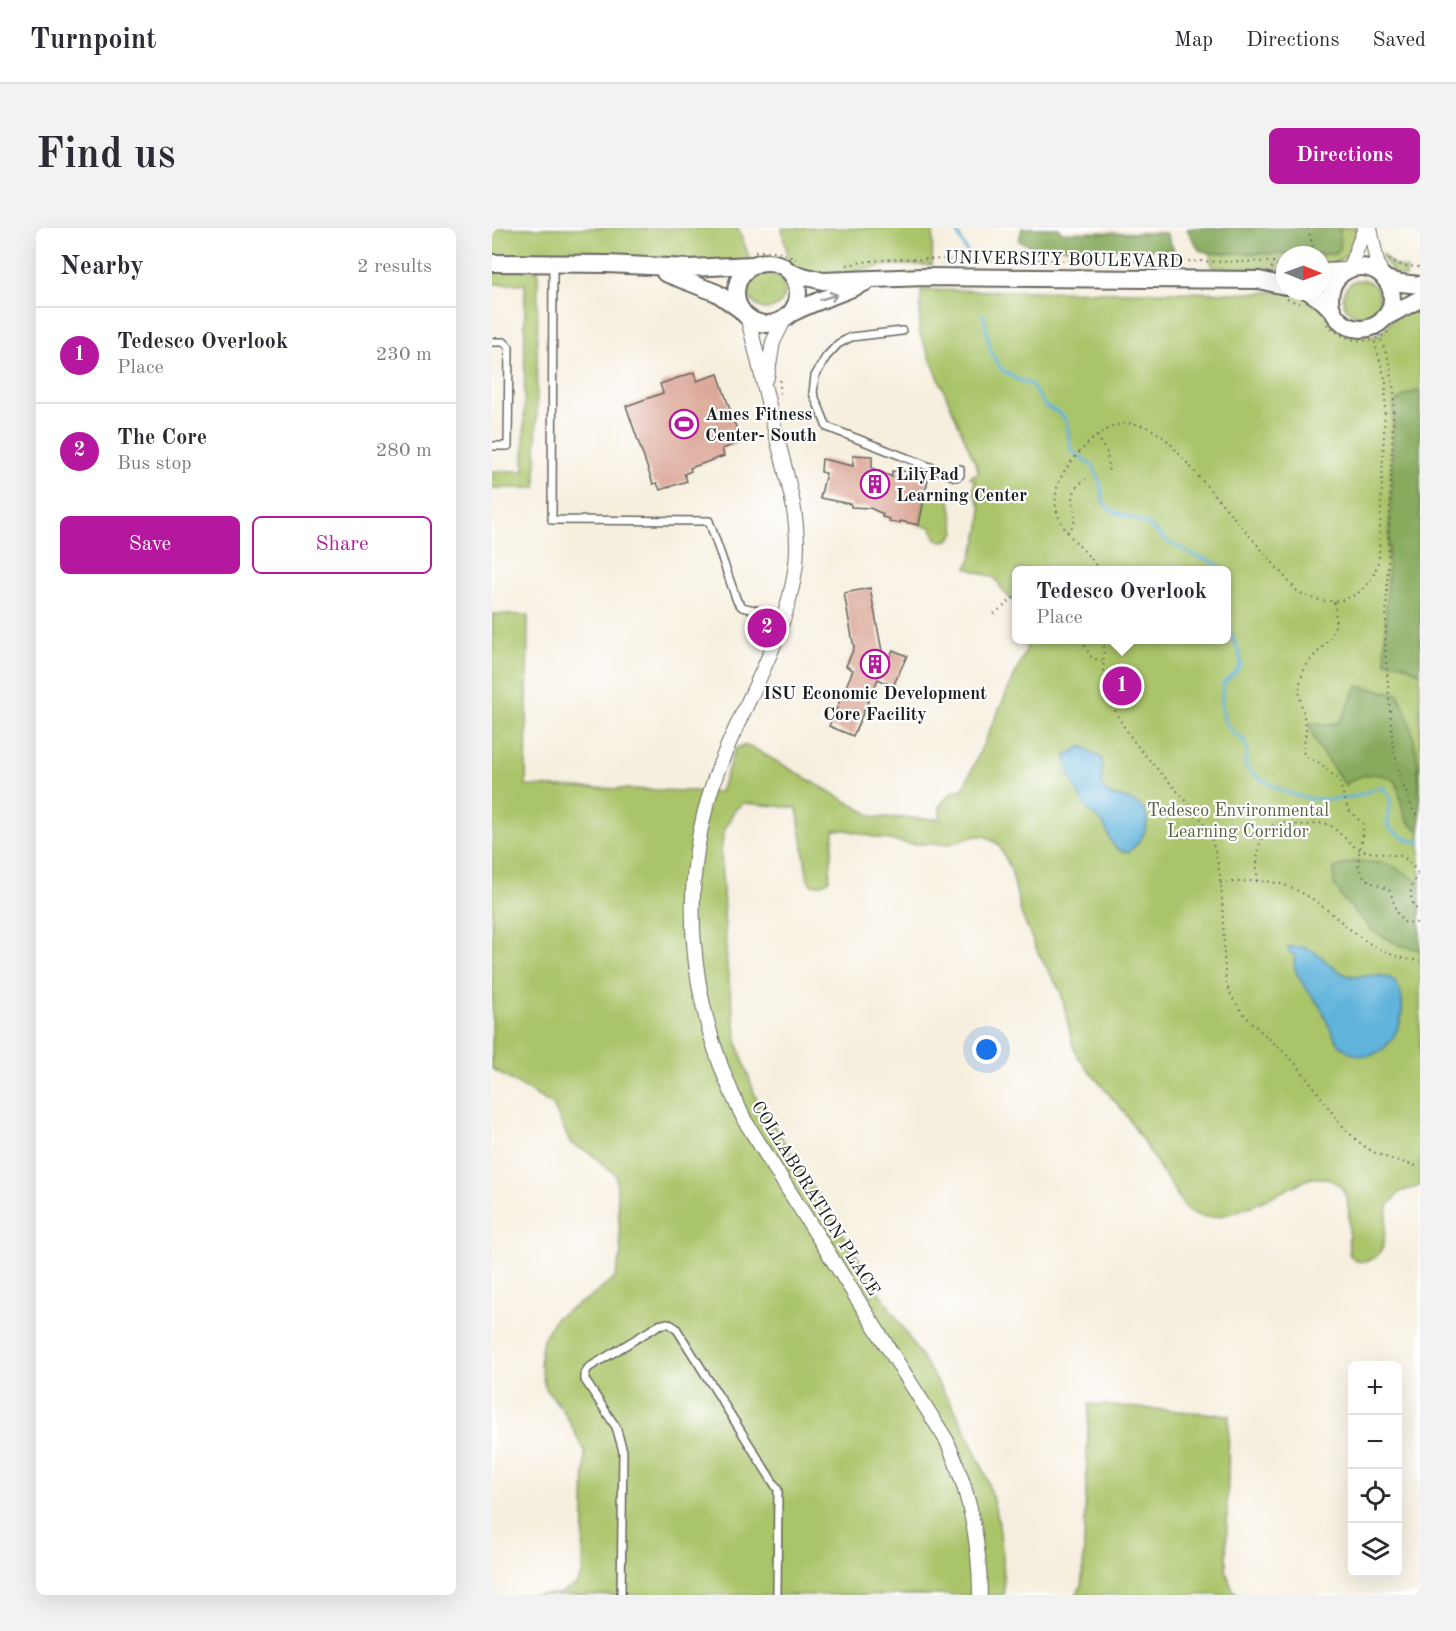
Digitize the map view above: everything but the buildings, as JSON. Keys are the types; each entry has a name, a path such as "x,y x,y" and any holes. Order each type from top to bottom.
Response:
{"street":[{"path":"1328,315 1331,288 1339,275 1347,270 1365,228"},
{"path":"1370,228 1377,262 1391,291 1392,300 1390,309 1378,328"},
{"path":"744,313 737,299 738,283 751,259"},
{"path":"492,263 607,264 689,268 751,259 795,267 798,295 795,306 787,316 774,323 765,324 752,320 731,301 710,289 650,267"},
{"name":"UNIVERSITY BOULEVARD","path":"795,267 823,281 924,277 1259,280 1276,284"},
{"path":"1330,271 1366,267 1401,283 1420,285"},
{"name":"UNIVERSITY BOULEVARD","path":"1259,280 1276,276"},
{"name":"UNIVERSITY BOULEVARD","path":"787,316 807,305 842,293 869,280"},
{"path":"1322,300 1328,315 1350,327 1359,329 1378,328 1420,299"},
{"name":"COLLABORATION PLACE","path":"744,313 791,486 797,534 794,576 785,617 719,765 700,830 694,883 693,925 694,955 703,1011 724,1077 745,1121 947,1441 963,1479 970,1504 978,1550 980,1595"},
{"name":"COLLABORATION PLACE","path":"766,388 770,353 780,326 787,316"}],"lane":[{"path":"553,263 552,520 709,521 737,601 742,607 785,617"},
{"path":"902,331 851,337 838,344 826,357 815,376 813,393 827,427 956,477 960,475 960,469"},
{"path":"492,342 504,342 509,347 508,446 492,446"},
{"path":"621,1595 623,1451 615,1427 585,1380 585,1374 588,1368 659,1325 668,1323 676,1328 778,1490 777,1595"}],"path":[{"path":"1308,228 1313,246"},
{"path":"751,259 777,251 795,267"},
{"path":"1386,256 1394,262 1420,267"},
{"path":"841,267 901,259 1276,262"},
{"path":"1328,315 1336,333 1346,338 1357,340 1378,328"},
{"path":"1096,566 1067,532 1058,517 1055,501 1059,480 1071,462 1096,436 1112,426 1127,423 1155,430 1169,442 1292,587 1311,599 1334,602 1352,596 1364,587 1376,570 1379,559 1386,382 1378,328"},
{"path":"1378,328 1390,364 1394,393 1385,648 1393,747 1401,779 1413,810 1420,818"},
{"path":"1096,436 1105,448 1108,459 1109,469 1106,473"},
{"path":"1067,532 1075,520 1074,490 1086,479"},
{"path":"994,614 1012,599"},
{"path":"1257,881 1260,840 1266,831 1275,824 1329,824 1348,842 1361,850 1401,856 1407,860 1420,875 1413,883 1410,897 1420,916 1416,923 1402,922 1390,891 1366,879 1358,861 1361,850 1364,833 1362,822 1348,809 1338,781 1321,764 1307,757 1303,749 1306,728 1299,698 1300,680 1308,664 1329,642 1333,634 1336,618 1334,602"},
{"path":"1085,644 1092,658 1103,664"},
{"path":"1105,644 1103,664 1108,693 1120,722 1189,804 1205,826 1216,854 1226,982 1232,1000 1248,1019 1299,1068 1333,1116 1355,1139 1368,1149 1420,1167"},
{"path":"1220,883 1257,881 1282,884 1316,903 1372,946 1392,955 1420,961"}],"green space":[{"path":"492,228 738,228 750,259 730,263 492,256"},
{"path":"782,228 933,228 932,265 886,265 853,273 805,273 789,263"},
{"path":"1022,228 1059,228 1061,232 1166,233 1174,250 1033,247 1019,241"},
{"path":"1340,228 1359,228 1347,255 1330,265 1330,254 1335,254 1340,249"},
{"path":"1340,228 1340,249 1335,254 1330,254 1330,246 1276,246 1276,254 1210,253 1199,250 1187,229"},
{"path":"1210,253 1276,254 1276,269 1212,268"},
{"path":"1382,254 1393,265 1407,269 1406,277 1395,275"},
{"path":"492,270 538,270 536,488 492,488 492,471 524,471 525,284 492,284"},
{"path":"767,273 780,278 785,291 780,304 767,309 754,304 749,291 754,278"},
{"path":"1361,280 1374,285 1379,298 1374,311 1361,316 1348,311 1343,298 1348,285"},
{"name":"Tedesco Environmental Learning Corridor","path":"921,290 1259,293 1276,291 1276,300 1309,300 1327,313 1339,328 1375,337 1382,333 1392,320 1420,303 1420,1186 1400,1192 1388,1206 1383,1247 1376,1257 1366,1262 1356,1261 1349,1254 1348,1202 1338,1184 1327,1179 1311,1178 1235,1212 1213,1217 1192,1213 1186,1209 1125,1113 1079,1059 1073,1046 1061,992 1038,953 1021,913 1011,869 998,844 985,836 976,836 949,844 910,844 847,830 834,830 829,880 823,884 812,885 808,880 797,808 743,803 734,811 724,831 721,853 727,968 738,1045 756,1098 957,1413 986,1475 998,1519 1003,1555 1004,1595 518,1595 559,1594 576,1585 583,1573 585,1452 566,1415 545,1387 540,1364 542,1342 555,1318 592,1296 615,1278 621,1254 616,1175 590,1153 571,1144 553,1105 492,1069 492,614 528,615 526,786 720,792 735,749 743,745 755,749 874,817 940,819 940,805 953,791 963,789 1027,648 1024,644 1231,644 1231,566 1012,566 1012,600 995,578 967,568 977,541 981,519 981,508 974,490 975,481 970,477 979,472 919,332"},
{"path":"1420,390 1420,673 1403,664 1386,662 1385,648 1394,403"},
{"path":"940,487 949,493 955,532 949,540 942,541 936,539 931,527 919,525 926,490 931,491"},
{"path":"1358,686 1398,694 1405,710 1415,743 1420,795 1420,831 1405,816 1396,782 1384,776 1370,774 1345,785 1314,739 1310,723 1323,725 1339,722"},
{"path":"1351,862 1372,862 1395,867 1420,883 1420,950 1399,945 1373,931 1342,898 1334,883 1334,868"},
{"path":"1089,1404 1229,1415 1226,1570 1232,1589 1238,1595 1076,1595 1081,1586 1083,1569"}],"water":[{"path":"1082,746 1102,759 1102,784 1106,793 1134,802 1144,810 1147,823 1145,830 1128,852 1113,845 1102,822 1082,802 1074,786 1066,756"},
{"path":"1287,947 1299,947 1315,952 1331,966 1347,975 1381,976 1392,979 1400,990 1402,1005 1400,1020 1394,1035 1385,1047 1373,1055 1358,1055 1339,1044 1322,1010 1299,977 1295,969 1295,955 1291,954"}],"waterway":[{"path":"955,228 967,252"},
{"path":"983,314 991,352 1001,369 1016,379 1030,384 1046,407 1057,411 1066,420 1071,450 1093,466 1101,485 1103,501 1110,510 1147,524 1168,542 1218,566"},
{"path":"1231,633 1239,652 1241,664 1235,673 1224,682 1223,715 1230,729 1244,740 1247,751 1245,765 1250,771 1287,793 1308,798 1352,797 1383,787 1391,799 1388,827 1408,840 1420,842"}],"place":[{"name":"Ames Fitness Center- South","path":"684,424"},
{"name":"LilyPad Learning Center","path":"875,484"},
{"name":"The Core","path":"767,628"},
{"name":"ISU Economic Development Core Facility","path":"875,664"},
{"name":"Tedesco Overlook","path":"1122,686"}]}
